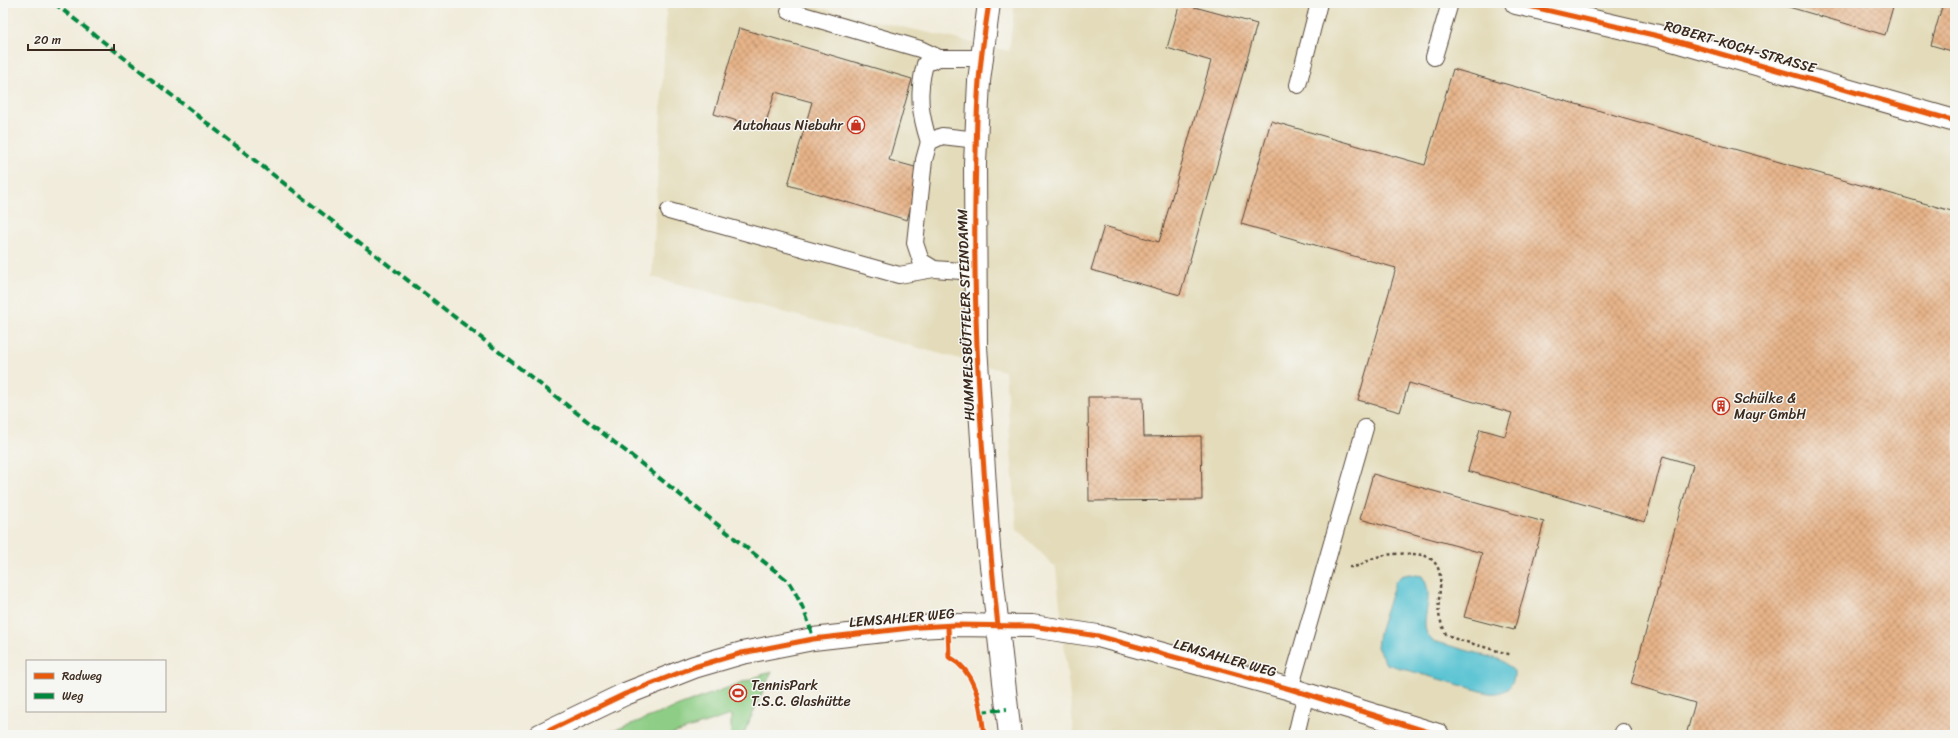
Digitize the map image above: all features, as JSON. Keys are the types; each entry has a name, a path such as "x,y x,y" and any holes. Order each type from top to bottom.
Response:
{"street":[{"name":"HUMMELSBÜTTELER STEINDAMM","path":"989,3 979,81 975,272 976,346 990,548 1010,735"},
{"name":"ROBERT-KOCH-STRASSE","path":"1516,3 1658,36 1955,121"},
{"name":"LEMSAHLER WEG","path":"540,735 625,694 694,667 742,653 813,639 919,627 955,625 1032,626 1098,636 1173,655 1298,691 1438,735"}],"lane":[{"path":"1298,85 1319,3"},
{"path":"1434,57 1450,3"},
{"path":"789,11 920,49 939,58"},
{"path":"934,269 921,261 915,243 924,160 929,142 921,116 920,82 925,64 939,58 982,58"},
{"path":"929,142 942,136 977,140"},
{"path":"669,211 899,275 934,269 975,272"},
{"path":"1296,735 1298,691 1327,561 1365,428"}],"path":[{"path":"1327,561 1353,568 1378,556 1388,554 1420,554 1427,557 1433,561 1440,573 1438,612 1446,634 1456,639 1512,655"}],"shaded area":[{"path":"667,3 796,3 1009,51 1015,3 1955,3 1955,735 1074,735 1056,568 1017,529 1005,371 652,277"}],"green space":[{"name":"TennisPark T.S.C. Glashütte","path":"772,671 743,735 731,735 731,715 669,735 602,735"}],"water":[{"path":"1409,574 1422,576 1427,585 1428,603 1425,627 1427,635 1433,641 1501,660 1514,671 1513,681 1507,689 1499,693 1488,693 1386,664 1377,647 1379,633 1395,582 1401,576"}],"building":[{"path":"1180,3 1257,24 1180,295 1091,270 1104,226 1159,242 1211,61 1167,48"},
{"path":"1775,3 1894,3 1885,35"},
{"path":"1943,3 1955,3 1955,52 1931,45"},
{"path":"739,28 912,79 889,160 922,169 907,220 788,185 812,102 775,92 764,129 714,114"},
{"name":"Schülke & Mayr GmbH","path":"1453,69 1955,212 1955,735 1686,735 1695,703 1631,684 1693,465 1663,456 1645,522 1468,471 1480,429 1505,436 1512,413 1409,383 1400,412 1358,400 1396,268 1241,224 1271,121 1425,165"},
{"path":"1088,397 1143,397 1144,437 1201,436 1202,500 1089,501"},
{"path":"1373,474 1544,522 1514,630 1464,617 1482,553 1360,519"}],"marked path":[{"path":"54,3 628,453 788,581 803,609 809,623 813,639"},
{"path":"981,712 1007,709"}],"cycle path":[{"path":"989,3 978,96 975,253 977,360 980,413 998,626"},
{"path":"1516,3 1658,36 1955,121"},
{"path":"540,735 625,694 694,667 742,653 813,639 919,627 955,625 1032,626 1098,636 1290,689 1438,735"},
{"path":"948,626 949,657 959,664 972,681 979,701 984,735"}],"place":[{"name":"Autohaus Niebuhr","path":"856,125"},
{"name":"Schülke & Mayr GmbH","path":"1721,406"},
{"name":"TennisPark T.S.C. Glashütte","path":"738,693"}]}
